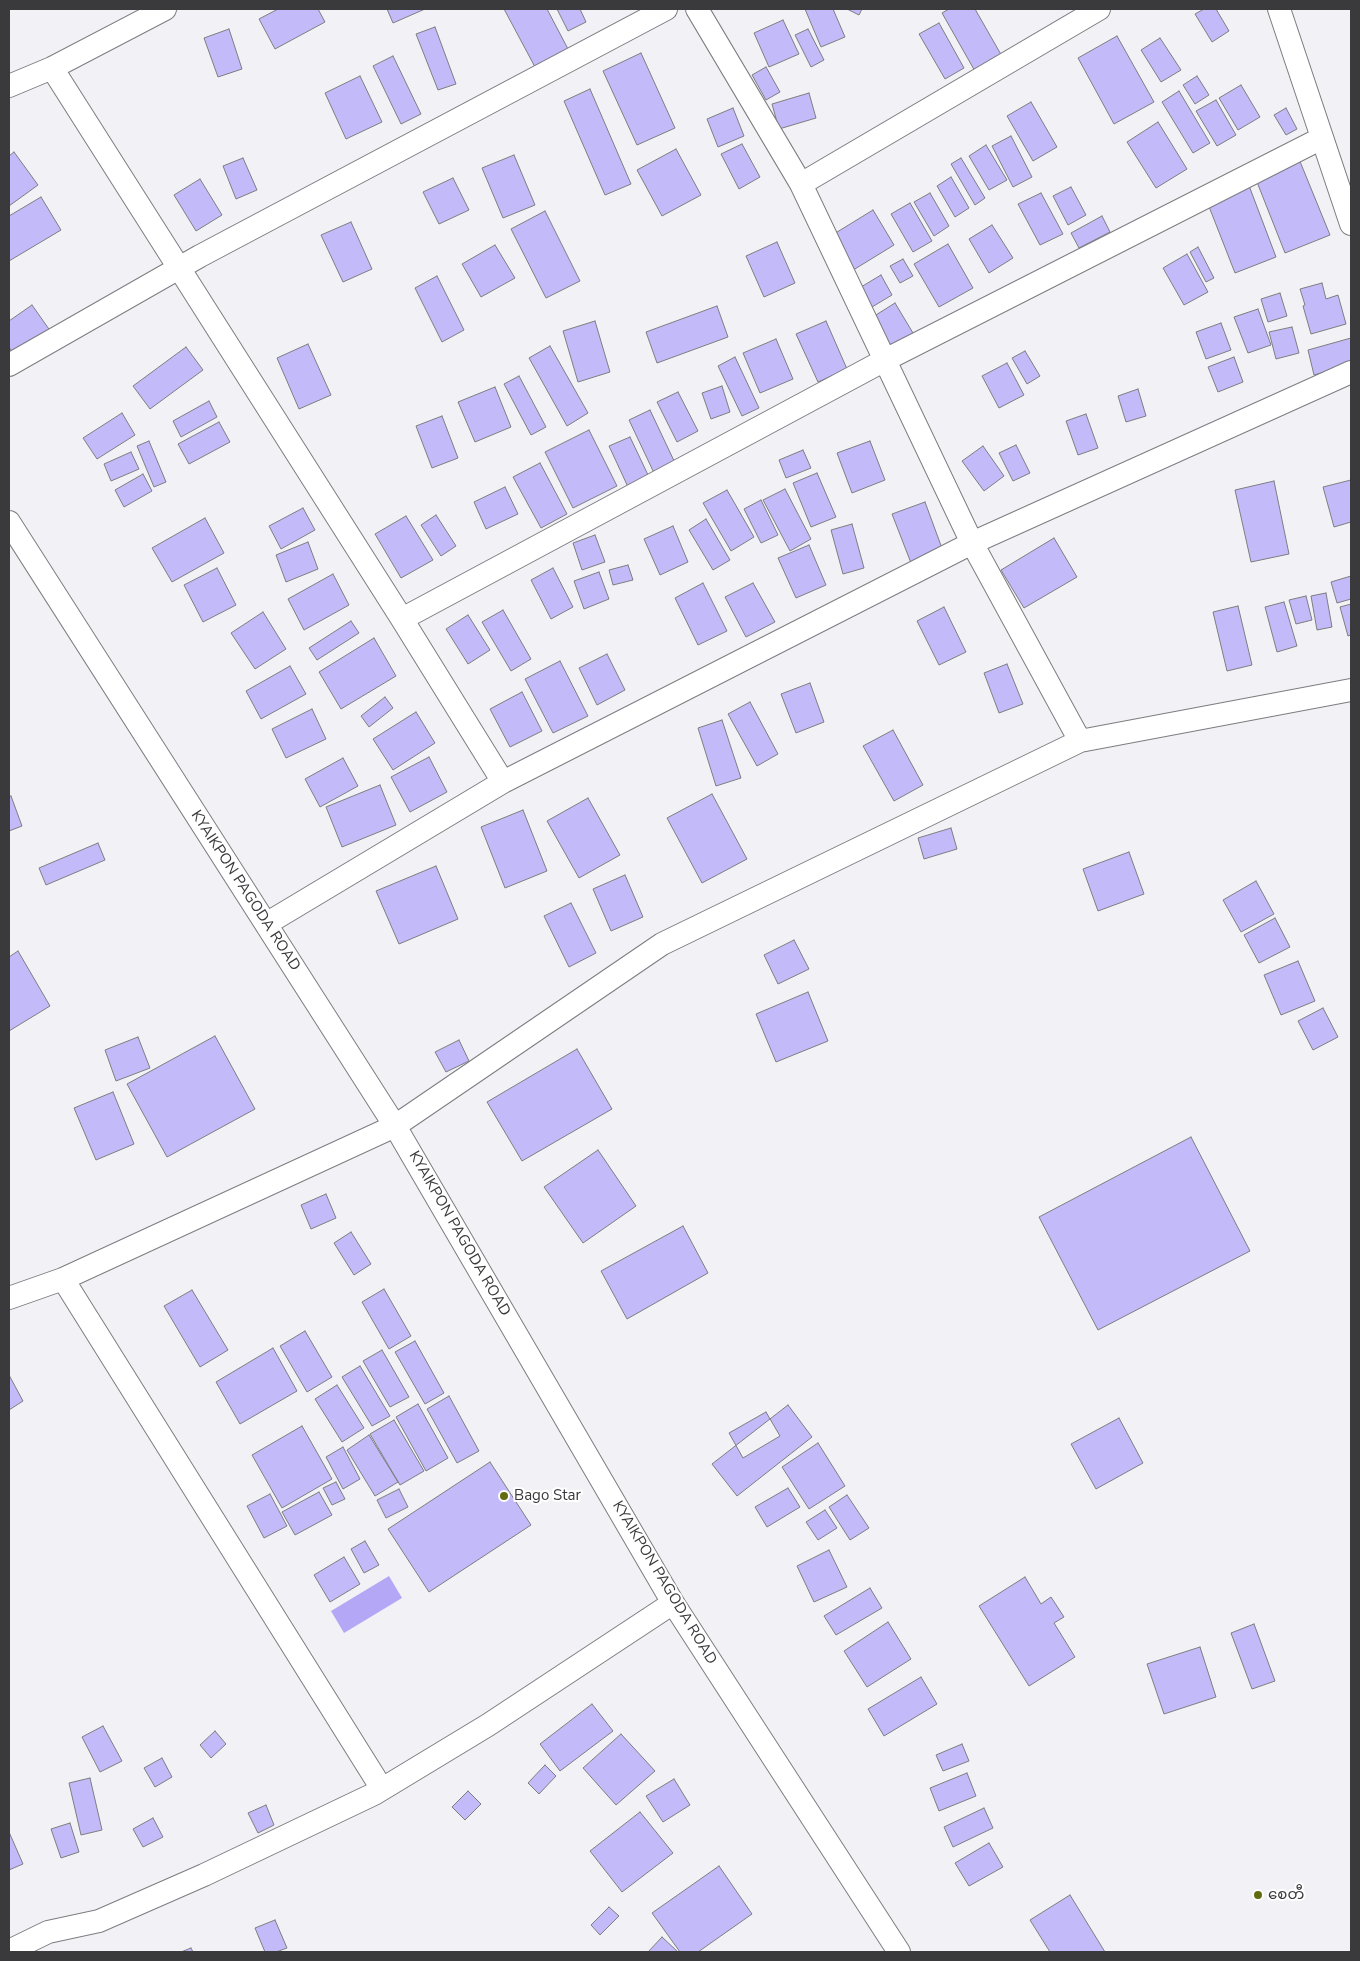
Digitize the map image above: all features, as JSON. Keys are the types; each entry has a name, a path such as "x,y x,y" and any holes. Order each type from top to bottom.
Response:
{"street":[{"path":"9,86 52,68 165,9"},
{"path":"9,365 180,268 666,9"},
{"path":"696,9 801,184 972,543 1080,741"},
{"path":"801,184 1099,9"},
{"path":"1279,9 1351,224"},
{"path":"52,68 402,619 503,782"},
{"path":"402,619 885,360 1322,138"},
{"path":"266,924 503,782 972,543 1351,372"},
{"name":"KYAIKPON PAGODA ROAD","path":"9,522 395,1126 674,1603 899,1952"},
{"path":"9,1298 63,1279 395,1126 662,944 1080,741 1351,690"},
{"path":"63,1279 382,1789"},
{"path":"9,1951 48,1932 99,1921 298,1831 382,1789 488,1725 674,1603"}],"shaded area":[{"path":"389,1576 402,1598 344,1633 331,1611"}],"building":[{"path":"278,9 318,9 325,22 275,49 259,19"},
{"path":"387,9 425,9 393,23"},
{"path":"504,9 547,9 568,49 535,67"},
{"path":"557,9 580,9 586,22 568,31"},
{"path":"805,9 833,9 845,37 821,47"},
{"path":"847,9 862,9 859,15"},
{"path":"949,9 975,9 1003,58 976,73 942,13"},
{"path":"1204,9 1216,9 1229,31 1212,42 1195,14"},
{"path":"783,20 799,54 769,67 754,33"},
{"path":"939,23 964,68 945,79 919,34"},
{"path":"435,27 456,84 438,90 416,34"},
{"path":"229,29 242,69 218,77 204,38"},
{"path":"808,29 824,60 811,67 795,35"},
{"path":"1117,36 1154,102 1114,124 1078,58"},
{"path":"1160,38 1181,70 1161,82 1141,50"},
{"path":"641,53 675,128 637,145 603,71"},
{"path":"393,56 421,114 401,124 373,66"},
{"path":"766,67 780,92 766,100 752,75"},
{"path":"360,76 382,122 346,139 325,93"},
{"path":"1197,76 1209,95 1195,104 1183,85"},
{"path":"1241,85 1260,117 1238,130 1219,98"},
{"path":"590,89 631,184 605,195 564,101"},
{"path":"1179,91 1210,143 1193,153 1162,102"},
{"path":"809,93 816,118 779,129 772,104"},
{"path":"1216,100 1236,135 1217,146 1196,111"},
{"path":"1031,102 1057,147 1033,161 1007,116"},
{"path":"733,108 744,136 718,147 707,119"},
{"path":"1286,108 1297,129 1286,135 1274,115"},
{"path":"1158,122 1187,169 1156,188 1127,142"},
{"path":"1011,136 1032,177 1013,187 992,146"},
{"path":"742,144 760,177 739,189 721,154"},
{"path":"986,145 1007,180 989,190 969,156"},
{"path":"676,149 701,195 662,216 637,170"},
{"path":"14,152 38,185 9,206 9,156"},
{"path":"514,155 535,205 503,218 482,168"},
{"path":"243,158 257,190 236,199 223,166"},
{"path":"961,158 985,198 975,205 951,164"},
{"path":"1299,159 1330,235 1285,253 1255,177"},
{"path":"951,177 969,208 955,217 937,186"},
{"path":"453,178 469,210 439,224 423,192"},
{"path":"200,179 222,215 196,231 174,195"},
{"path":"1248,183 1276,257 1235,273 1206,199"},
{"path":"1071,187 1086,215 1068,225 1053,196"},
{"path":"930,193 949,226 934,236 914,202"},
{"path":"1041,193 1063,234 1040,245 1018,204"},
{"path":"41,197 61,230 9,261 9,216"},
{"path":"910,203 932,241 913,252 891,214"},
{"path":"873,210 894,245 850,272 829,237"},
{"path":"545,211 580,281 546,298 511,229"},
{"path":"1102,216 1110,232 1079,248 1071,233"},
{"path":"351,222 372,269 343,282 321,235"},
{"path":"992,225 1013,258 989,273 969,239"},
{"path":"777,242 795,283 764,297 746,256"},
{"path":"948,244 973,288 939,307 914,264"},
{"path":"495,245 515,278 481,297 462,264"},
{"path":"1198,247 1214,278 1206,282 1190,252"},
{"path":"1187,254 1208,292 1184,305 1163,268"},
{"path":"903,259 913,276 900,283 890,266"},
{"path":"881,275 892,295 867,310 856,290"},
{"path":"437,276 464,330 442,342 415,288"},
{"path":"1322,283 1326,299 1338,295 1346,324 1311,334 1300,289"},
{"path":"1280,293 1287,316 1268,322 1261,299"},
{"path":"895,303 916,338 888,354 868,320"},
{"path":"32,305 51,332 15,356 9,347 9,321"},
{"path":"717,306 728,337 657,363 646,332"},
{"path":"1258,309 1271,345 1248,353 1234,317"},
{"path":"595,321 610,372 578,382 563,331"},
{"path":"826,321 847,369 818,382 796,334"},
{"path":"1221,323 1231,350 1206,359 1196,332"},
{"path":"1292,327 1299,353 1276,359 1269,332"},
{"path":"1351,338 1351,365 1314,375 1308,350"},
{"path":"776,339 793,379 760,393 743,353"},
{"path":"308,344 331,395 299,409 277,358"},
{"path":"550,346 588,413 567,426 529,358"},
{"path":"186,347 203,370 150,409 133,386"},
{"path":"1025,351 1040,376 1027,384 1012,358"},
{"path":"735,357 759,408 742,416 718,366"},
{"path":"1234,357 1243,382 1218,392 1208,367"},
{"path":"1007,363 1024,395 999,408 982,376"},
{"path":"519,376 546,427 531,435 504,384"},
{"path":"722,386 730,412 711,419 702,393"},
{"path":"495,387 511,427 475,442 458,402"},
{"path":"1138,389 1146,416 1126,422 1118,396"},
{"path":"678,392 698,431 677,442 657,402"},
{"path":"209,401 217,417 181,437 173,421"},
{"path":"650,410 676,465 655,475 629,420"},
{"path":"122,413 135,435 97,459 83,438"},
{"path":"1086,414 1098,448 1078,455 1066,421"},
{"path":"442,416 458,458 432,468 416,426"},
{"path":"219,422 230,442 189,464 178,444"},
{"path":"589,430 617,486 573,508 545,452"},
{"path":"630,437 649,477 628,487 609,446"},
{"path":"149,441 166,482 154,487 137,446"},
{"path":"870,441 885,480 852,493 837,453"},
{"path":"1016,445 1030,473 1013,481 999,453"},
{"path":"983,446 1004,476 984,491 962,461"},
{"path":"803,450 811,468 786,478 779,460"},
{"path":"131,452 139,469 111,481 104,464"},
{"path":"540,463 567,514 541,528 513,477"},
{"path":"817,473 836,517 811,527 793,483"},
{"path":"143,474 152,491 124,507 115,490"},
{"path":"1351,480 1351,522 1334,527 1323,487"},
{"path":"1274,481 1289,554 1251,562 1235,490"},
{"path":"505,487 518,514 486,529 474,502"},
{"path":"785,489 811,539 790,551 763,500"},
{"path":"727,490 754,537 731,551 703,503"},
{"path":"761,500 778,535 761,543 744,509"},
{"path":"925,502 943,551 911,563 892,514"},
{"path":"303,508 315,530 281,549 269,526"},
{"path":"436,515 456,546 441,556 421,525"},
{"path":"406,516 433,560 401,578 375,534"},
{"path":"205,518 224,553 172,582 152,548"},
{"path":"706,519 730,560 713,570 689,530"},
{"path":"852,524 864,568 843,574 831,530"},
{"path":"673,526 688,562 660,575 644,539"},
{"path":"595,535 605,562 582,570 573,543"},
{"path":"1054,538 1077,577 1024,608 1001,570"},
{"path":"308,542 318,569 286,582 276,555"},
{"path":"809,545 826,585 796,598 778,558"},
{"path":"628,565 633,580 613,585 609,570"},
{"path":"217,568 236,605 203,622 184,585"},
{"path":"553,568 573,607 551,619 531,580"},
{"path":"599,572 609,599 584,609 574,581"},
{"path":"333,574 349,605 304,630 288,599"},
{"path":"1351,576 1351,599 1337,603 1331,582"},
{"path":"703,583 727,631 698,645 675,598"},
{"path":"753,583 775,622 746,637 725,597"},
{"path":"1326,593 1332,627 1317,630 1311,596"},
{"path":"1306,596 1312,620 1296,624 1289,600"},
{"path":"1284,602 1297,646 1277,652 1265,607"},
{"path":"1351,604 1351,635 1348,636 1340,607"},
{"path":"1238,606 1252,665 1227,671 1213,612"},
{"path":"944,607 966,652 939,665 917,621"},
{"path":"503,610 531,659 511,671 482,622"},
{"path":"263,612 286,649 255,669 231,633"},
{"path":"468,615 490,650 468,664 446,629"},
{"path":"351,621 359,633 317,660 309,648"},
{"path":"374,638 396,676 341,709 319,672"},
{"path":"607,654 625,690 597,705 579,668"},
{"path":"560,661 588,716 553,733 525,679"},
{"path":"1007,664 1023,704 999,713 984,673"},
{"path":"290,666 306,694 261,719 246,691"},
{"path":"810,683 824,722 796,733 781,694"},
{"path":"522,692 542,731 510,747 490,709"},
{"path":"385,697 393,708 369,727 361,716"},
{"path":"750,702 778,754 757,766 728,714"},
{"path":"312,709 326,739 286,758 272,729"},
{"path":"416,712 435,743 393,770 373,739"},
{"path":"722,720 741,778 716,786 698,728"},
{"path":"893,730 923,785 894,801 863,746"},
{"path":"429,757 447,792 410,812 391,777"},
{"path":"343,758 358,786 320,807 305,779"},
{"path":"380,785 396,825 342,847 326,807"},
{"path":"712,794 747,859 702,883 667,818"},
{"path":"11,796 22,826 9,831 9,797"},
{"path":"588,798 620,855 579,878 547,821"},
{"path":"523,810 547,871 505,888 481,827"},
{"path":"951,828 957,849 924,859 918,838"},
{"path":"98,843 105,860 46,885 39,868"},
{"path":"1129,852 1144,894 1098,911 1083,869"},
{"path":"436,866 458,919 399,944 376,891"},
{"path":"625,875 643,917 611,931 593,889"},
{"path":"1256,881 1274,914 1241,932 1223,900"},
{"path":"571,903 596,953 569,967 544,916"},
{"path":"1275,918 1290,947 1259,963 1244,935"},
{"path":"794,940 809,969 778,984 764,955"},
{"path":"18,951 50,1006 9,1031 9,957"},
{"path":"1298,961 1315,1001 1281,1015 1264,975"},
{"path":"808,992 828,1041 776,1062 756,1014"},
{"path":"1323,1008 1338,1037 1313,1050 1298,1021"},
{"path":"215,1036 255,1109 167,1157 127,1084"},
{"path":"138,1037 150,1068 116,1081 105,1050"},
{"path":"459,1040 469,1061 446,1072 435,1052"},
{"path":"577,1049 612,1109 522,1161 487,1102"},
{"path":"113,1092 134,1144 96,1160 74,1108"},
{"path":"1191,1137 1250,1251 1098,1330 1039,1217"},
{"path":"598,1150 636,1206 583,1243 544,1187"},
{"path":"326,1194 336,1218 311,1229 301,1205"},
{"path":"683,1226 708,1273 627,1319 601,1271"},
{"path":"351,1232 371,1264 354,1275 334,1243"},
{"path":"384,1289 411,1336 389,1349 362,1302"},
{"path":"192,1290 228,1350 200,1367 164,1306"},
{"path":"305,1331 332,1377 307,1392 280,1346"},
{"path":"415,1341 444,1393 425,1404 395,1352"},
{"path":"273,1348 297,1391 240,1424 216,1382"},
{"path":"382,1350 409,1397 390,1407 363,1361"},
{"path":"360,1366 390,1416 372,1426 342,1377"},
{"path":"9,1375 23,1401 9,1410"},
{"path":"337,1385 364,1428 342,1442 315,1399"},
{"path":"449,1396 479,1451 457,1463 427,1409"},
{"path":"418,1404 448,1458 426,1471 396,1417"},
{"path":"788,1405 812,1437 737,1496 712,1464"},
{"path":"766,1412 780,1436 743,1458 729,1433"},
{"path":"1119,1418 1143,1463 1096,1489 1071,1444"},
{"path":"394,1420 424,1471 400,1485 370,1434"},
{"path":"302,1426 332,1479 282,1508 252,1455"},
{"path":"369,1435 398,1482 375,1496 347,1450"},
{"path":"818,1443 845,1486 809,1509 782,1467"},
{"path":"343,1447 360,1479 343,1489 326,1457"},
{"path":"490,1462 531,1525 429,1592 388,1529"},
{"path":"336,1482 345,1499 332,1505 323,1488"},
{"path":"788,1488 800,1507 767,1527 755,1507"},
{"path":"399,1489 408,1507 386,1518 377,1500"},
{"path":"319,1492 332,1515 295,1535 282,1512"},
{"path":"270,1494 287,1526 264,1538 247,1506"},
{"path":"847,1495 869,1528 850,1540 829,1507"},
{"path":"825,1510 837,1528 818,1540 806,1522"},
{"path":"365,1541 379,1565 364,1573 351,1549"},
{"path":"829,1550 847,1587 814,1602 797,1566"},
{"path":"344,1557 360,1584 330,1602 314,1575"},
{"path":"1025,1577 1041,1604 1051,1597 1064,1617 1054,1623 1075,1657 1029,1686 979,1606"},
{"path":"870,1588 882,1608 836,1635 824,1616"},
{"path":"888,1622 911,1659 867,1687 844,1651"},
{"path":"1254,1624 1275,1681 1252,1689 1231,1633"},
{"path":"1200,1647 1216,1697 1164,1714 1147,1664"},
{"path":"921,1677 937,1704 884,1736 868,1709"},
{"path":"592,1704 613,1731 560,1771 540,1744"},
{"path":"103,1726 122,1761 100,1772 82,1737"},
{"path":"215,1731 226,1744 211,1758 200,1745"},
{"path":"621,1734 655,1771 616,1805 583,1768"},
{"path":"962,1744 969,1761 943,1771 936,1755"},
{"path":"162,1758 172,1777 155,1787 144,1768"},
{"path":"545,1765 556,1776 539,1794 528,1783"},
{"path":"967,1773 976,1796 939,1811 930,1788"},
{"path":"90,1778 102,1830 81,1835 69,1783"},
{"path":"674,1779 690,1805 663,1822 646,1796"},
{"path":"468,1791 481,1804 465,1820 452,1807"},
{"path":"266,1805 274,1825 258,1833 248,1813"},
{"path":"984,1808 993,1828 953,1847 944,1827"},
{"path":"640,1812 673,1853 622,1892 590,1851"},
{"path":"153,1818 163,1837 143,1847 133,1829"},
{"path":"70,1823 79,1852 61,1858 51,1829"},
{"path":"9,1832 23,1864 9,1870"},
{"path":"989,1843 1003,1867 969,1886 955,1863"},
{"path":"719,1866 752,1914 698,1952 680,1952 652,1913"},
{"path":"1070,1895 1105,1952 1050,1952 1030,1920"},
{"path":"609,1907 619,1916 600,1935 591,1925"},
{"path":"275,1920 287,1948 276,1952 265,1952 255,1928"},
{"path":"662,1937 678,1952 648,1952"},
{"path":"191,1948 193,1952 181,1952"}],"place":[{"name":"Bago Star","path":"504,1496"},
{"name":"စေတီ","path":"1258,1895"}]}
